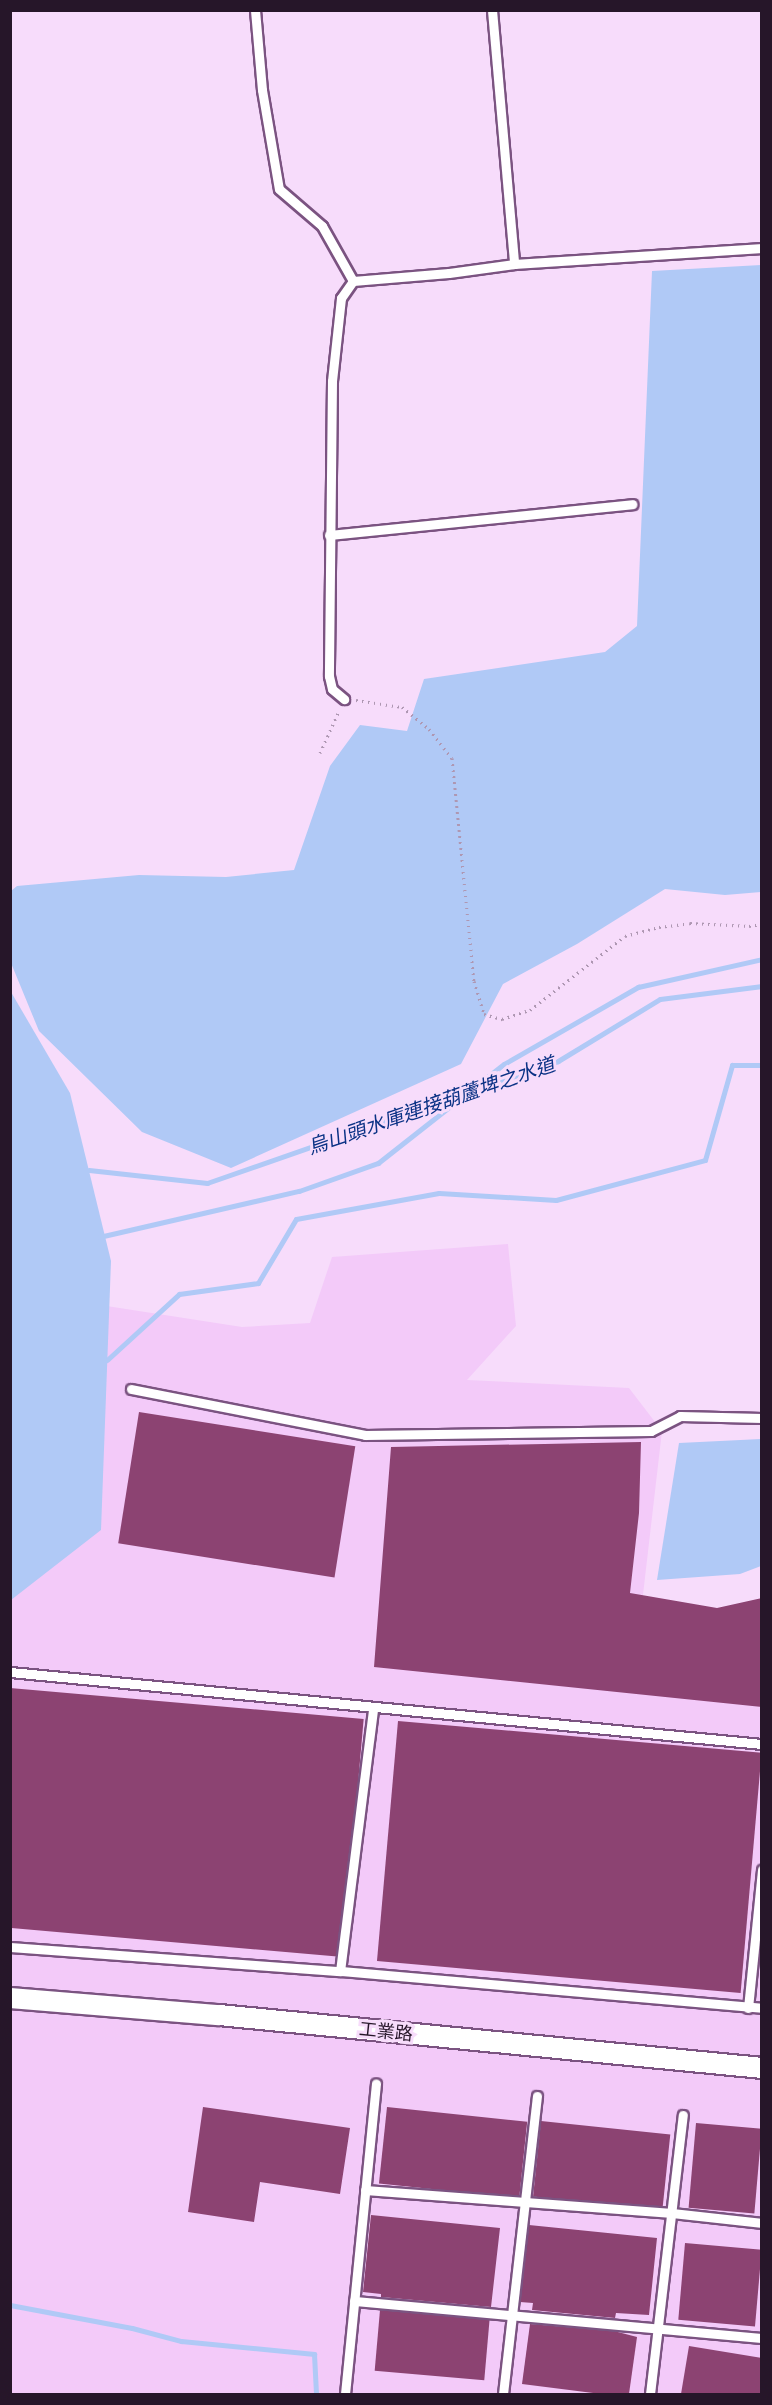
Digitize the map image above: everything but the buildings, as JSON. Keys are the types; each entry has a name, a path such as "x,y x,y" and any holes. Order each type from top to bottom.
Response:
{"street":[{"name":"工業路","path":"10,1998 219,2014 762,2068"}],"lane":[{"path":"255,10 262,90 279,189 322,226 353,281"},
{"path":"492,10 514,264"},
{"path":"353,281 449,273 514,264 762,248"},
{"path":"344,699 332,689 329,675 332,381 341,298 353,281"},
{"path":"329,535 632,504"},
{"path":"131,1389 365,1435 651,1431 680,1416 762,1418"},
{"path":"10,1672 762,1744"},
{"path":"340,1971 373,1708"},
{"path":"748,2008 762,1870"},
{"path":"10,1947 340,1971 762,2008"},
{"path":"345,2394 376,2084"},
{"path":"503,2394 537,2096"},
{"path":"650,2394 683,2115"},
{"path":"365,2190 672,2213 762,2223"},
{"path":"354,2301 762,2338"}],"path":[{"path":"320,753 344,699 375,700 402,707 429,729 452,758 474,981 484,1014 502,1019 530,1010 625,936 659,927 690,923 749,926 762,924"}],"shaded area":[{"path":"508,1244 516,1326 467,1380 629,1388 662,1431 641,1612 761,1628 761,2394 11,2394 10,1291 242,1327 310,1323 332,1257"}],"water":[{"path":"761,265 761,892 725,895 665,889 577,944 503,984 461,1064 231,1168 142,1132 39,1031 11,963 11,891 17,886 139,875 226,877 294,870 330,766 360,725 407,731 424,679 605,652 637,626 652,271"},
{"path":"11,992 70,1093 111,1261 101,1530 11,1600"},
{"path":"761,1439 761,1566 740,1574 657,1580 679,1443"}],"waterway":[{"path":"99,1237 299,1191 378,1163 504,1064 638,987 762,959"},
{"name":"烏山頭水庫連接葫蘆埤之水道","path":"474,1090 558,1061 660,999 762,986"},
{"name":"烏山頭水庫連接葫蘆埤之水道","path":"107,1360 179,1294 258,1283 296,1219 439,1193 556,1200 705,1160 732,1065 762,1065"},
{"name":"烏山頭水庫連接葫蘆埤之水道","path":"89,1170 207,1183 462,1094"},
{"path":"10,2305 132,2328 181,2341 314,2354 316,2394"}]}
